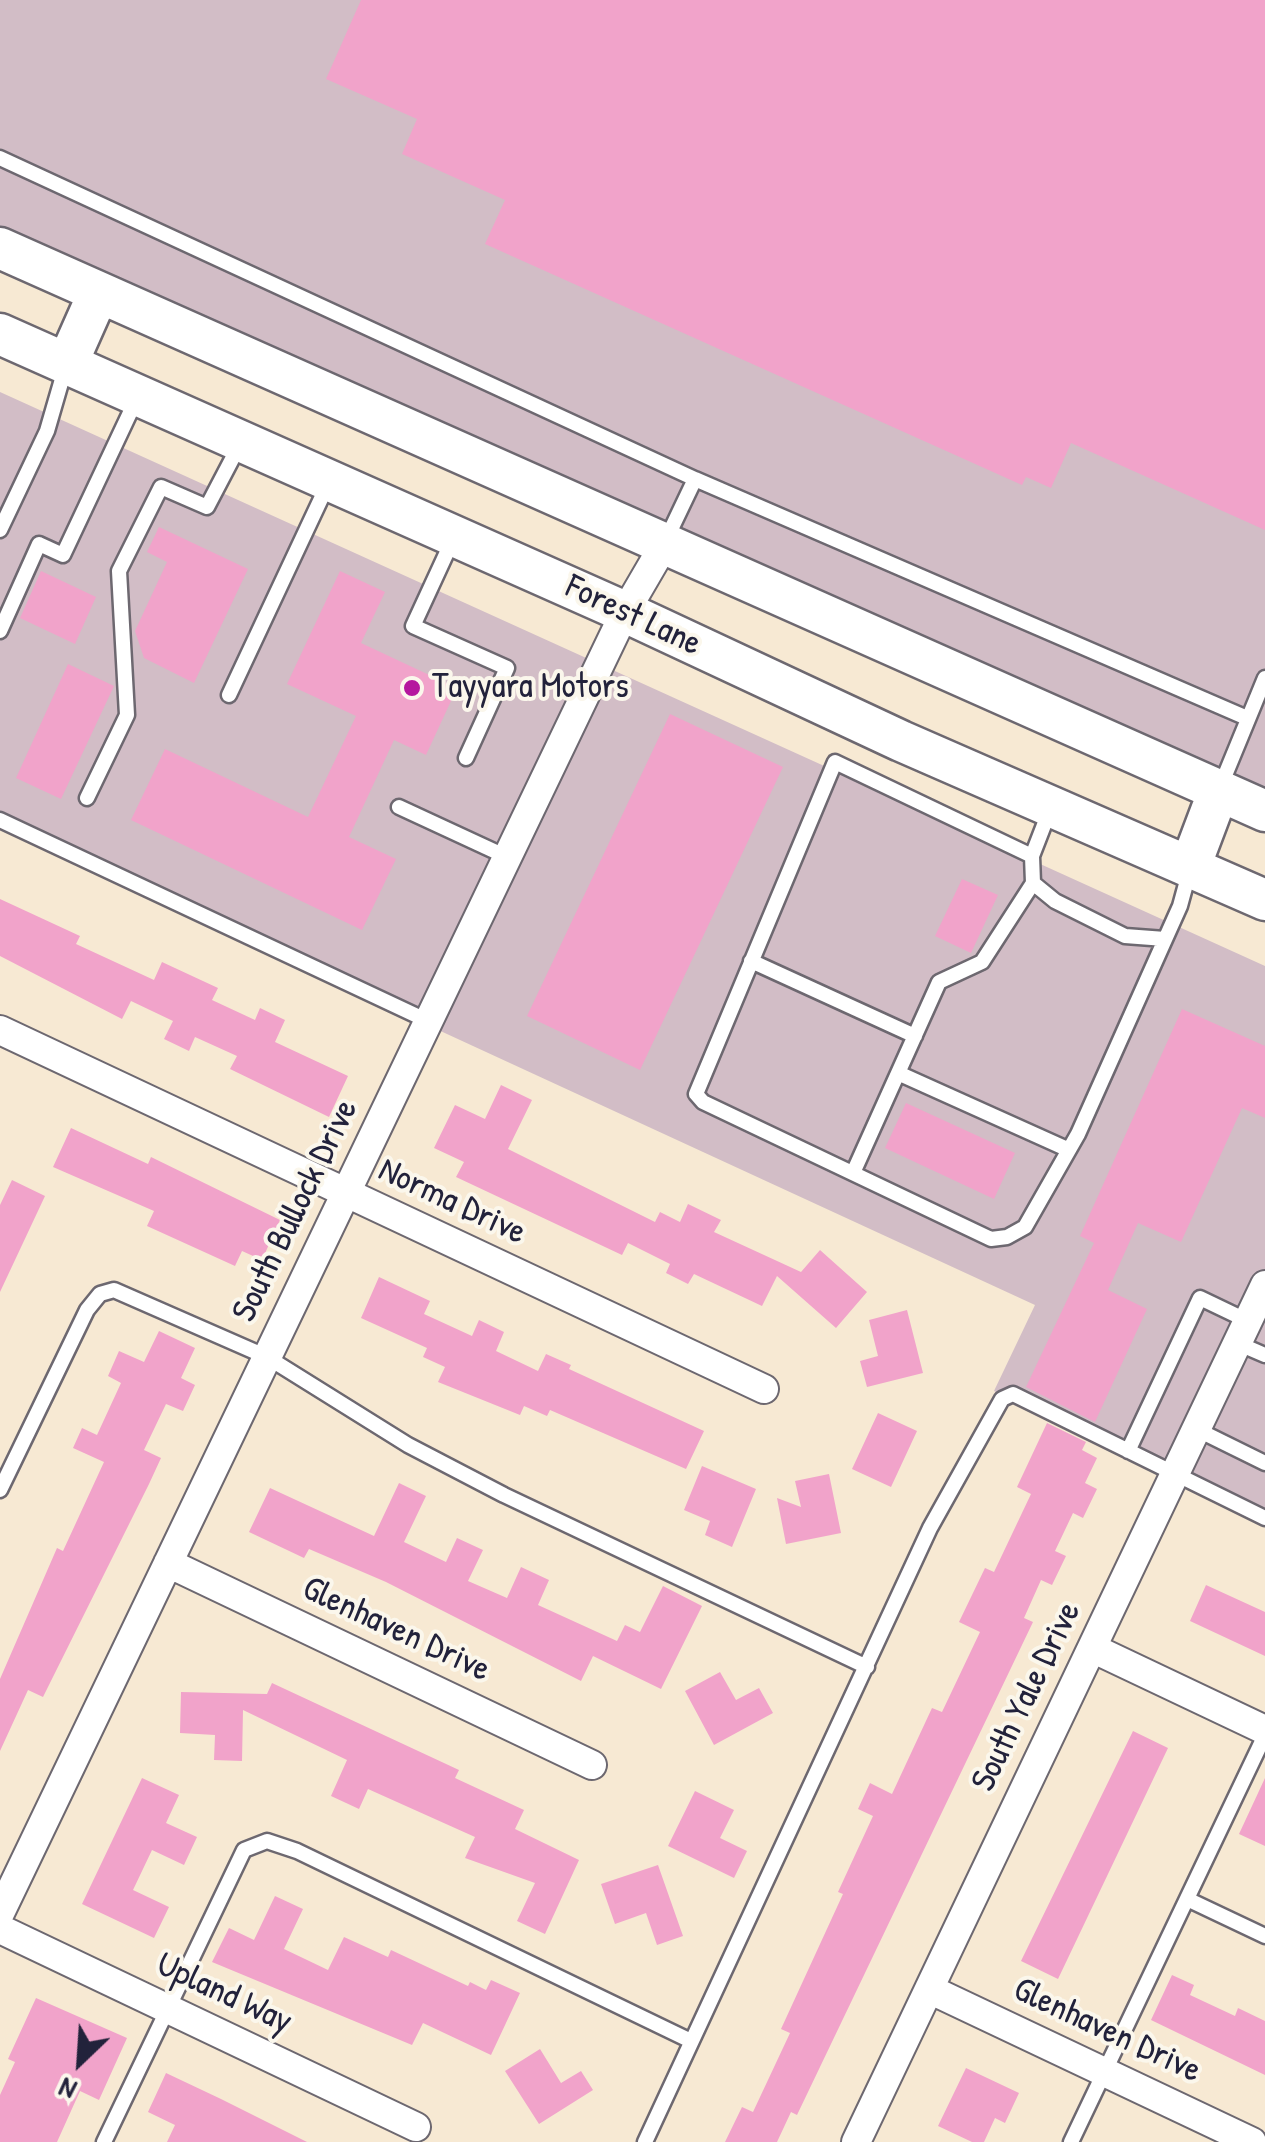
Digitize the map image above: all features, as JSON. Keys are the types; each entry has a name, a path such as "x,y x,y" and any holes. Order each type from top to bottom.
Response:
{"main road":[{"path":"0,248 1265,811"},
{"path":"67,364 100,292"},
{"name":"Forest Lane","path":"0,334 1265,900"},
{"path":"1190,867 1218,790"}],"street":[{"name":"South Bullock Drive","path":"0,1913 507,857 626,612 664,545"},
{"name":"Norma Drive","path":"2,1037 346,1193 764,1390"},
{"name":"South Yale Drive","path":"856,2142 1265,1285"},
{"name":"Glenhaven Drive","path":"168,1563 592,1765"},
{"path":"1092,1648 1265,1732"},
{"name":"Upland Way","path":"0,1929 416,2127"},
{"name":"Glenhaven Drive","path":"929,1988 1252,2142"}],"lane":[{"path":"0,158 695,479 1247,718"},
{"path":"0,530 47,430 67,364"},
{"path":"0,631 40,544 63,555 138,395"},
{"path":"87,798 127,715 119,571 160,487 206,507 242,442"},
{"path":"664,545 695,479"},
{"path":"229,694 329,480"},
{"path":"454,536 413,626 507,668 466,758"},
{"path":"1218,790 1265,678"},
{"path":"1032,856 835,762 696,1094 702,1102 990,1238 1025,1227 1067,1149 1165,939 1190,867"},
{"path":"399,807 507,857"},
{"path":"853,1174 939,982 982,962 1033,883 1032,856 1051,807"},
{"path":"0,820 428,1021"},
{"path":"1033,883 1054,901 1125,936 1165,939"},
{"path":"751,961 915,1036"},
{"path":"898,1074 1067,1149"},
{"path":"0,1490 87,1310 100,1294 114,1290 267,1358 408,1445 504,1496 867,1667"},
{"path":"1128,1451 1200,1298 1265,1355"},
{"path":"645,2142 930,1528 1002,1399 1014,1394 1265,1518"},
{"path":"1196,1429 1265,1463"},
{"path":"1071,2142 1265,1732"},
{"path":"104,2142 244,1850 267,1841 298,1850 692,2041"},
{"path":"1186,1899 1265,1936"}],"shaded area":[{"path":"0,0 1265,0 1265,816 0,242"},
{"path":"0,392 1265,966 1265,1520 994,1391 1035,1305 0,828"}],"building":[{"path":"361,0 1265,0 1265,530 1071,443 1051,488 1026,477 1022,485 485,244 505,200 402,154 417,119 326,79"},
{"path":"159,527 248,569 194,683 144,658 135,631 167,562 147,552"},
{"path":"41,571 96,597 75,644 20,618"},
{"path":"340,571 385,592 361,643 457,688 426,755 394,740 349,837 396,859 362,930 131,820 165,749 308,817 356,716 287,684"},
{"path":"68,664 114,686 61,799 16,778"},
{"path":"670,714 783,767 640,1070 527,1016"},
{"path":"962,879 998,895 971,953 935,936"},
{"path":"0,899 80,936 76,944 154,980 162,962 218,988 212,1000 255,1020 260,1008 285,1020 275,1042 348,1076 329,1117 230,1069 237,1056 195,1037 189,1051 164,1039 173,1021 131,1001 122,1019 0,956"},
{"path":"1182,1009 1265,1046 1265,1118 1242,1108 1181,1242 1138,1223 1108,1290 1147,1309 1095,1422 1026,1387 1094,1243 1080,1236"},
{"path":"501,1085 532,1100 508,1149 655,1222 660,1212 680,1222 688,1204 721,1220 714,1232 801,1272 820,1250 867,1292 836,1328 777,1276 762,1306 694,1274 688,1284 666,1273 670,1264 628,1243 622,1255 456,1177 464,1162 434,1148 455,1105 485,1119"},
{"path":"906,1103 1015,1153 994,1199 885,1148"},
{"path":"71,1128 148,1164 151,1157 280,1220 262,1260 242,1251 235,1266 147,1226 154,1211 53,1167"},
{"path":"12,1180 45,1196 0,1292 0,1205"},
{"path":"379,1277 430,1301 424,1314 472,1336 479,1320 504,1332 496,1351 538,1371 546,1354 571,1365 569,1369 704,1431 686,1469 550,1410 547,1416 524,1406 520,1415 438,1382 445,1367 423,1357 427,1348 361,1318"},
{"path":"907,1310 923,1373 867,1387 860,1361 878,1356 869,1320"},
{"path":"159,1331 195,1348 181,1378 195,1385 183,1411 166,1404 144,1450 161,1458 149,1484 43,1697 28,1690 0,1751 0,1679 57,1548 63,1551 104,1462 73,1448 82,1428 97,1435 121,1383 108,1376 119,1351 144,1362"},
{"path":"878,1413 917,1431 891,1487 852,1469"},
{"path":"1047,1423 1086,1442 1082,1450 1097,1458 1085,1483 1097,1489 1083,1518 1073,1513 1055,1551 1066,1556 1052,1585 1041,1580 1024,1618 1033,1622 797,2115 791,2112 777,2142 725,2142 742,2107 753,2112 790,2033 781,2029 843,1894 838,1892 873,1816 858,1809 870,1783 892,1794 932,1708 942,1712 980,1632 959,1622 985,1568 994,1572 1031,1494 1017,1487"},
{"path":"702,1466 756,1489 732,1547 705,1535 710,1521 684,1510"},
{"path":"829,1474 841,1533 786,1544 777,1498 801,1507 795,1481"},
{"path":"399,1483 426,1496 404,1542 446,1562 457,1538 483,1550 468,1581 507,1598 521,1567 549,1580 538,1605 617,1641 625,1625 640,1632 663,1586 702,1606 661,1689 593,1656 581,1681 386,1582 309,1549 304,1558 249,1532 270,1488 374,1536"},
{"path":"1206,1585 1265,1612 1265,1656 1190,1621"},
{"path":"720,1672 736,1700 759,1688 773,1713 714,1745 685,1691"},
{"path":"272,1683 459,1770 455,1778 524,1810 515,1829 579,1860 545,1934 517,1921 535,1883 465,1858 475,1837 368,1789 359,1809 331,1796 347,1760 243,1710 242,1761 214,1760 215,1735 180,1733 181,1692 267,1694"},
{"path":"1133,1731 1168,1748 1058,1979 1021,1961"},
{"path":"142,1778 179,1795 166,1823 197,1837 184,1865 152,1850 133,1890 169,1907 154,1938 82,1904"},
{"path":"1265,1778 1265,1846 1239,1834"},
{"path":"695,1791 734,1810 720,1838 747,1851 734,1878 668,1846"},
{"path":"658,1865 683,1936 657,1945 646,1913 615,1924 601,1884"},
{"path":"275,1896 303,1909 284,1949 328,1970 344,1937 388,1957 391,1950 468,1986 470,1982 486,1990 491,1980 520,1993 491,2055 423,2023 412,2045 212,1962 229,1928 254,1940"},
{"path":"1172,1975 1194,1985 1190,1995 1235,2016 1238,2008 1265,2021 1265,2075 1151,2020"},
{"path":"36,1998 127,2038 99,2100 80,2091 57,2142 0,2142 0,2095 15,2062 8,2059"},
{"path":"540,2049 561,2083 581,2071 593,2090 539,2124 505,2071"},
{"path":"966,2068 1019,2093 1005,2123 995,2118 984,2142 972,2142 938,2126"},
{"path":"166,2073 307,2142 167,2142 175,2125 148,2112"}],"place":[{"name":"Tayyara Motors","path":"412,688"}]}
